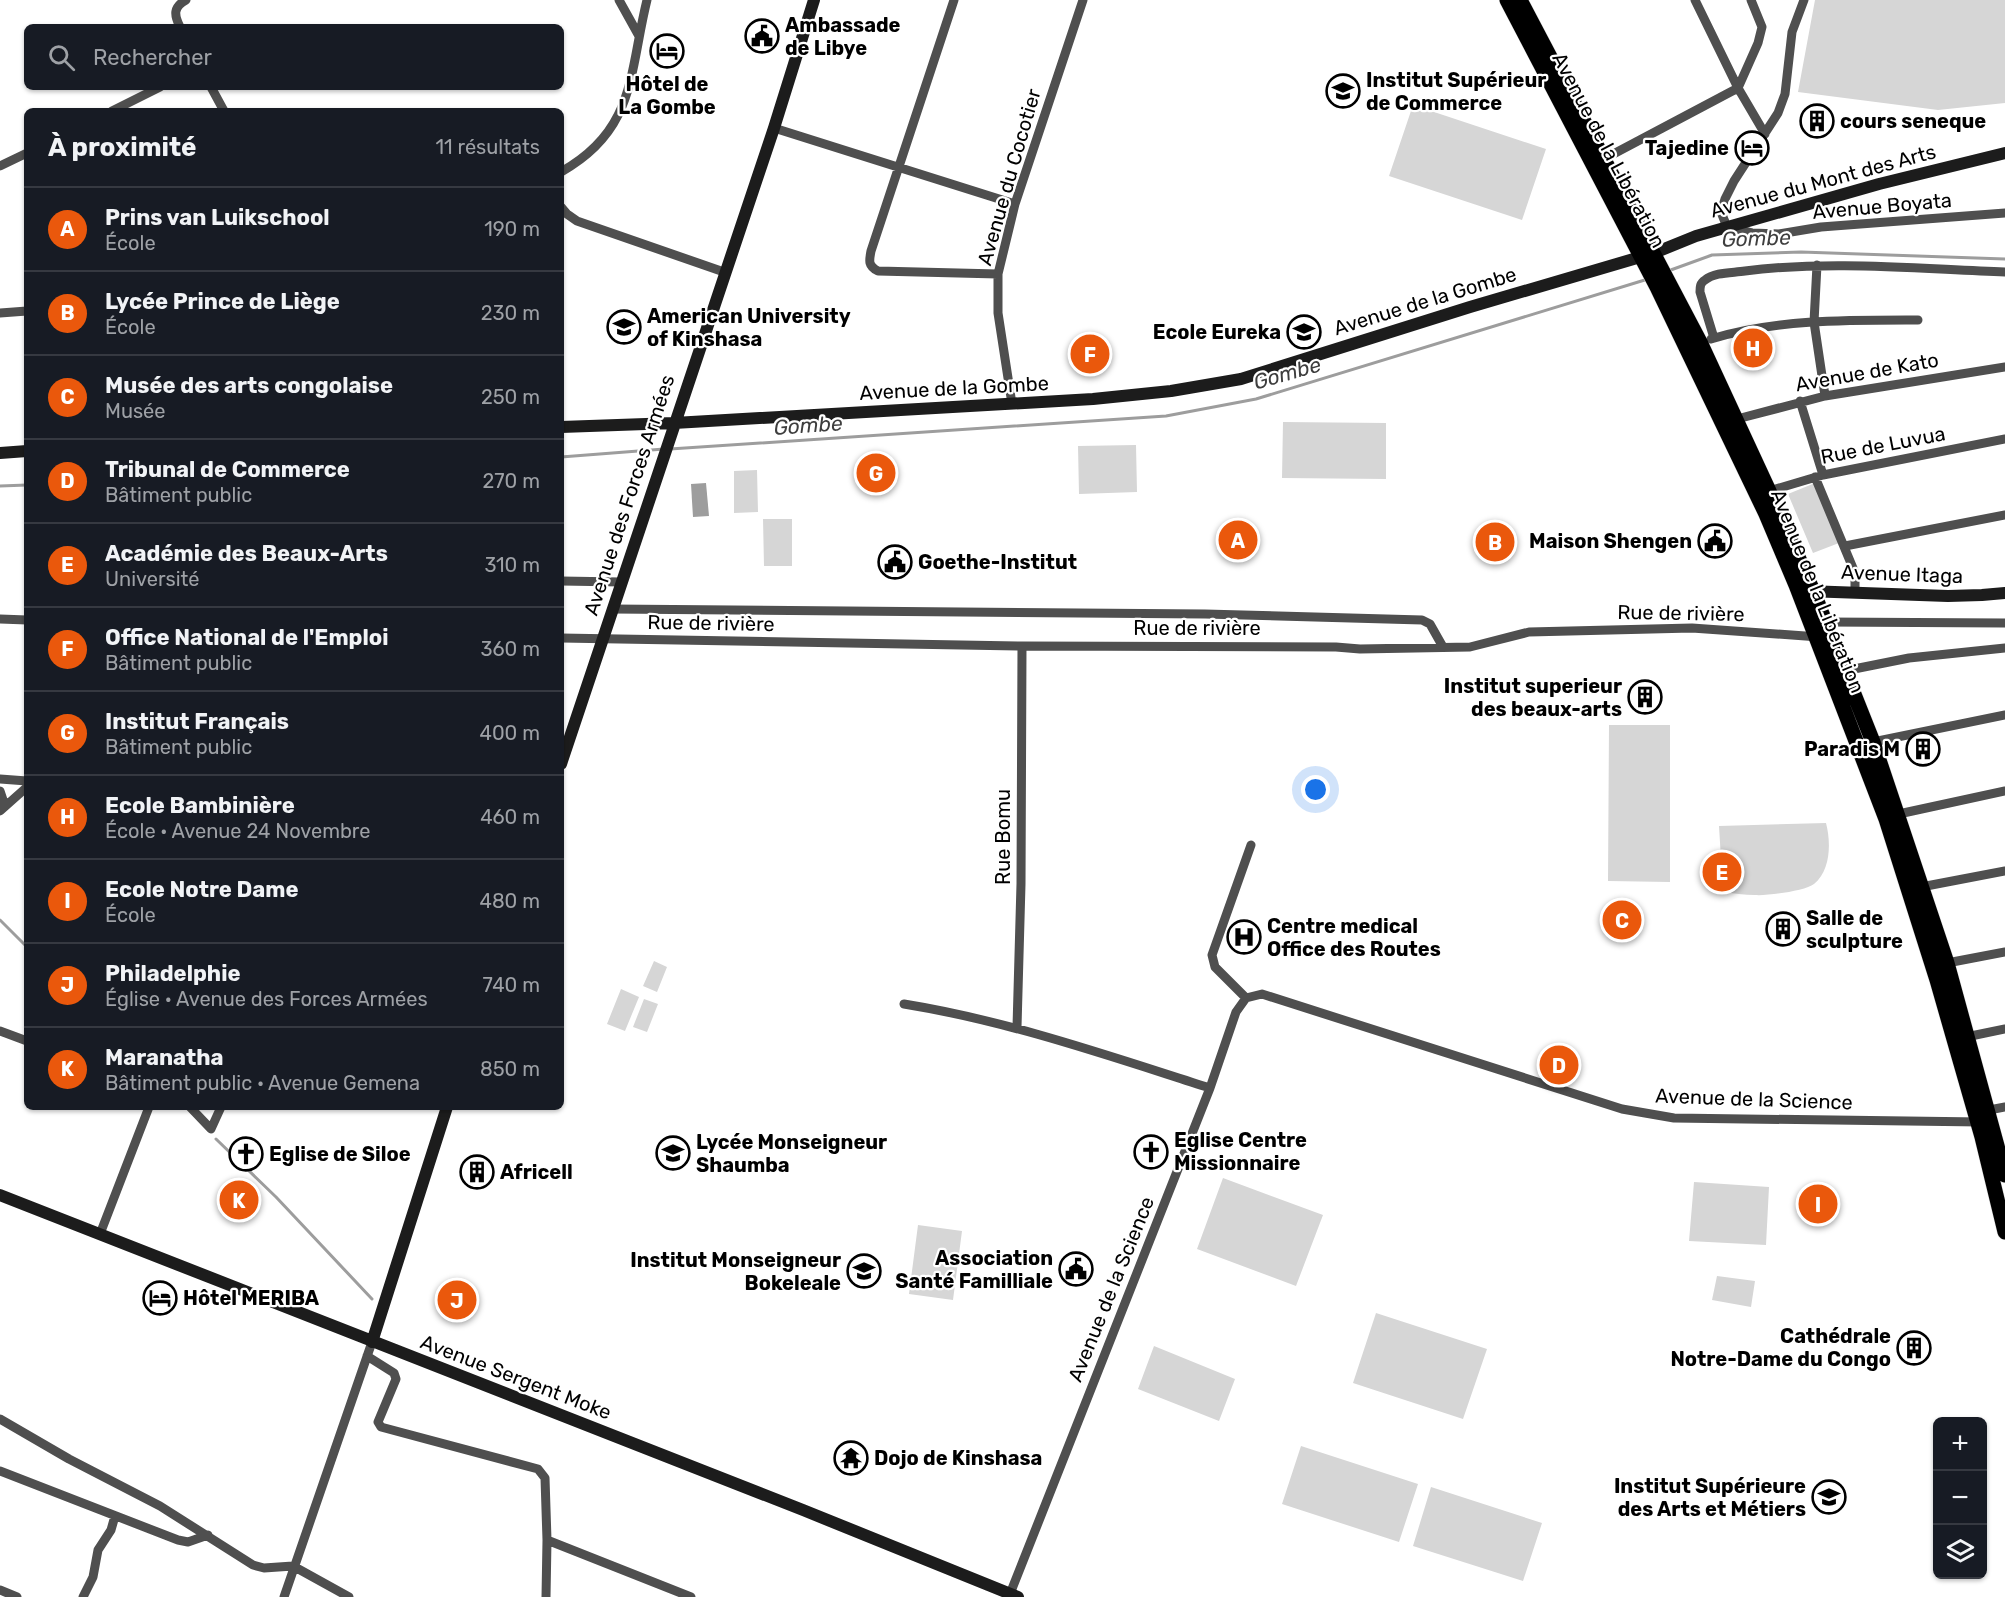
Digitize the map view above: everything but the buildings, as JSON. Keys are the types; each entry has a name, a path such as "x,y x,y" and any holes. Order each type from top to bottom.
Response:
{"main road":[{"name":"Avenue de la Libération","path":"1507,0 1664,287 1766,514 1806,591"},
{"name":"Avenue de la Libération","path":"1520,0 1650,260"},
{"name":"Avenue de la Libération","path":"1664,287 1707,340 1737,419 1769,490 1806,591 1844,671 1873,742 1891,816 1937,980 2005,1175"},
{"name":"Avenue de la Libération","path":"1824,632 1891,816 1921,887 1947,963 1966,1036 2005,1232"}],"street":[{"path":"178,24 175,18 175,10 186,0"},
{"path":"619,0 639,36"},
{"path":"564,170 577,163 597,146 620,114 628,92 647,0"},
{"name":"Avenue des Forces Armées","path":"564,755 774,128 814,0"},
{"path":"954,0 869,258 872,268 878,271 998,274"},
{"name":"Avenue du Cocotier","path":"1012,404 998,313 998,274 1015,204 1083,0"},
{"path":"1695,0 1738,88 1765,134"},
{"path":"1602,160 1738,88 1758,43 1762,27 1751,0"},
{"path":"1726,227 1721,212 1725,199 1778,112 1785,94 1792,32 1804,0"},
{"path":"117,108 154,90"},
{"path":"213,90 222,108"},
{"path":"774,128 1015,204"},
{"name":"Avenue du Mont des Arts","path":"1650,260 1696,236 1879,184 2005,153"},
{"path":"0,166 24,154"},
{"path":"564,210 577,221 724,272"},
{"name":"Avenue Boyata","path":"1726,227 1752,234 1779,234 1821,227 2005,213"},
{"name":"Avenue de la Gombe","path":"564,426 674,423 1012,404 1172,391 1241,379 1392,330 1650,260"},
{"path":"1817,265 1814,322 1825,396"},
{"path":"1918,320 1814,322 1770,327 1707,340 1700,292 1703,280 1715,275 1772,267 1817,265 2005,272"},
{"path":"0,313 24,311"},
{"name":"Avenue de Kato","path":"1737,419 1825,396 2005,367"},
{"path":"1800,401 1819,476 1855,573 1855,592"},
{"name":"Rue de Luvua","path":"1769,490 1819,476 2005,440"},
{"path":"0,453 24,452"},
{"path":"1845,546 2005,515"},
{"path":"564,581 621,582"},
{"name":"Avenue Itaga","path":"1806,591 1948,596 2005,593"},
{"path":"612,609 1217,615 1422,620 1430,624 1443,647"},
{"path":"0,619 24,620"},
{"name":"Rue de rivière","path":"564,638 1360,649 1470,646 1529,632 1692,628 1824,632 2005,622"},
{"name":"Rue Bomu","path":"1017,1028 1021,884 1022,646"},
{"path":"1844,671 1909,658 2005,648"},
{"path":"1873,742 2005,715"},
{"path":"0,779 24,781"},
{"path":"3,808 24,790"},
{"path":"0,791 3,808"},
{"path":"1891,816 2005,791"},
{"path":"1246,998 1215,967 1212,955 1251,845"},
{"path":"1921,887 2005,871"},
{"path":"1947,963 2005,952"},
{"name":"Avenue de la Science","path":"1014,1596 1210,1088 1236,1012 1246,998 1262,994 1622,1109 1649,1115 1674,1118 1983,1117 2005,1107"},
{"path":"904,1004 958,1013 1017,1028 1210,1088"},
{"path":"1966,1036 2005,1029"},
{"path":"0,1031 24,1040"},
{"path":"100,1234 148,1110"},
{"path":"193,1110 211,1128 219,1110"},
{"path":"284,1597 368,1356 446,1110"},
{"name":"Avenue Sergent Moke","path":"0,1195 804,1510 1014,1596"},
{"path":"368,1356 394,1373 396,1378 378,1422 381,1427 531,1466 543,1473 548,1540 546,1597"},
{"path":"0,1419 69,1459 160,1506 254,1565 264,1568 293,1566 349,1597"},
{"path":"0,1471 183,1541 188,1542 208,1535"},
{"path":"83,1597 91,1582 98,1550 111,1530 115,1516"},
{"path":"548,1540 690,1597"},
{"path":"0,1590 17,1597"}],"shaded area":[{"path":"1815,0 2005,0 2005,103 1938,110 1798,92"},
{"path":"1413,105 1546,149 1522,220 1389,176"},
{"path":"1283,422 1386,423 1386,479 1282,478"},
{"path":"1136,445 1137,492 1079,494 1078,446"},
{"path":"757,470 758,512 734,513 734,471"},
{"path":"706,483 709,516 693,517 691,484"},
{"path":"1815,483 1839,543 1813,553 1788,494"},
{"path":"763,519 792,519 792,566 764,566"},
{"path":"1609,725 1670,725 1670,882 1608,881"},
{"path":"1826,823 1829,839 1827,864 1814,884 1795,891 1768,895 1723,892 1719,826"},
{"path":"654,961 667,967 657,992 643,986"},
{"path":"621,989 639,997 625,1031 607,1024"},
{"path":"644,999 658,1004 647,1032 633,1027"},
{"path":"1223,1178 1323,1215 1296,1286 1197,1249"},
{"path":"1694,1182 1769,1187 1766,1245 1689,1241"},
{"path":"918,1225 962,1231 953,1300 909,1294"},
{"path":"1717,1276 1755,1281 1751,1307 1712,1300"},
{"path":"1376,1313 1487,1349 1463,1419 1353,1383"},
{"path":"1154,1346 1235,1379 1219,1421 1138,1389"},
{"path":"1301,1446 1418,1484 1399,1542 1282,1504"},
{"path":"1431,1487 1542,1523 1523,1581 1413,1546"}],"waterway":[{"name":"Gombe","path":"1668,271 1712,255 1801,252 2005,259"},
{"name":"Gombe","path":"670,449 1166,416 1256,399 1648,279"},
{"name":"Gombe","path":"564,457 664,449"},
{"name":"Gombe","path":"0,486 24,485"},
{"path":"0,920 24,944"},
{"path":"216,1139 276,1197 372,1299"}],"place":[{"name":"Ambassade de Libye","path":"762,36"},
{"name":"Hôtel de La Gombe","path":"667,51"},
{"name":"Institut Supérieur de Commerce","path":"1343,91"},
{"name":"cours seneque","path":"1817,121"},
{"name":"Tajedine","path":"1752,148"},
{"name":"American University of Kinshasa","path":"624,327"},
{"name":"Ecole Eureka","path":"1304,332"},
{"name":"Ecole Bambinière","path":"1753,348"},
{"name":"Office National de l'Emploi","path":"1090,354"},
{"name":"Institut Français","path":"876,473"},
{"name":"Prins van Luikschool","path":"1238,540"},
{"name":"Maison Shengen","path":"1715,541"},
{"name":"Lycée Prince de Liège","path":"1495,542"},
{"name":"Goethe-Institut","path":"895,562"},
{"name":"Institut superieur des beaux-arts","path":"1645,697"},
{"name":"Paradis M","path":"1923,749"},
{"name":"Académie des Beaux-Arts","path":"1722,872"},
{"name":"Musée des arts congolaise","path":"1622,920"},
{"name":"Salle de sculpture","path":"1783,929"},
{"name":"Centre medical Office des Routes","path":"1244,937"},
{"name":"Tribunal de Commerce","path":"1559,1065"},
{"name":"Eglise Centre Missionnaire","path":"1151,1152"},
{"name":"Lycée Monseigneur Shaumba","path":"673,1153"},
{"name":"Eglise de Siloe","path":"246,1154"},
{"name":"Africell","path":"477,1172"},
{"name":"Maranatha","path":"239,1200"},
{"name":"Ecole Notre Dame","path":"1818,1204"},
{"name":"Association Santé Familliale","path":"1076,1269"},
{"name":"Institut Monseigneur Bokeleale","path":"864,1271"},
{"name":"Hôtel MERIBA","path":"160,1298"},
{"name":"Philadelphie","path":"457,1300"},
{"name":"Cathédrale Notre-Dame du Congo","path":"1914,1348"},
{"name":"Dojo de Kinshasa","path":"851,1458"},
{"name":"Institut Supérieure des Arts et Métiers","path":"1829,1497"}]}
